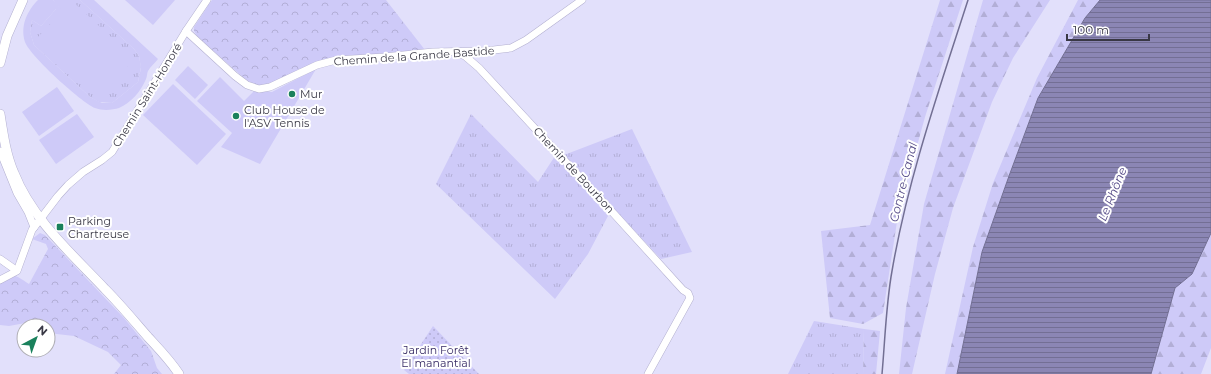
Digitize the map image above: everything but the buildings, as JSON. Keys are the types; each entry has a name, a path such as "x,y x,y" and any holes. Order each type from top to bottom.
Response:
{"main road":[{"path":"0,62 4,35 17,0"},
{"path":"0,62 8,36 23,0"},
{"path":"0,114 3,147 13,173 21,188 69,252 107,291 168,359 179,374"}],"street":[{"name":"Chemin Saint-Honoré","path":"34,227 68,185 112,152 186,31 207,0"},
{"name":"Chemin de la Grande Bastide","path":"186,31 235,76 247,85 259,89 270,87 317,65 336,60 433,52 485,52 511,48 526,40 582,0"},
{"name":"Chemin de Bourbon","path":"456,52 465,56 479,68 683,290 688,293 690,298 648,374"},
{"path":"0,280 17,271 34,227 28,212 17,193 3,147"},
{"path":"0,259 13,268"}],"green space":[{"path":"38,0 53,0 61,9 58,11 56,9 41,26 32,20 30,32 34,45 90,97 102,103 112,103 138,82 141,68 139,56 134,49 80,0 94,0 158,59 149,70 144,83 131,100 117,109 104,110 95,108 68,88 45,67 25,42 23,30 28,14"},
{"path":"53,0 80,0 134,49 139,56 141,67 138,82 112,103 99,102 90,97 34,45 30,32 32,20 41,26 56,9 60,9"},
{"path":"125,0 175,0 153,25"},
{"path":"212,0 386,0 425,50 324,59 278,83 260,85 253,84 244,78 197,36 194,31 194,27"},
{"path":"940,0 963,0 925,117 898,215 883,313 863,324 830,318 821,231 870,225"},
{"path":"983,0 1050,0 1013,58 992,102 953,208 935,274 912,374 899,374 906,308 924,204"},
{"path":"1078,0 1100,0 1085,18 1038,98 982,252 957,374 945,374 973,247 993,183 1037,78"},
{"path":"72,1 135,59 100,97 36,39"},
{"path":"188,66 208,85 195,99 175,80"},
{"path":"316,69 260,164 221,147 232,133 197,101 220,77 244,101 254,91 272,92"},
{"path":"173,84 226,134 197,165 143,115"},
{"path":"57,87 74,111 39,136 22,112"},
{"path":"77,114 94,137 56,164 39,140"},
{"path":"471,114 538,182 555,156 608,216 588,254 555,299 436,184"},
{"path":"632,129 692,252 661,259 564,155"},
{"path":"40,233 45,235 124,318 151,351 157,368 162,374 114,374 121,365 108,352 74,336 56,334 56,318 16,318 16,325 0,325 0,281 15,276 29,284 48,249 46,244 32,239"},
{"path":"1211,233 1211,348 1201,374 1151,374 1175,288 1192,274"},
{"path":"814,321 864,329 863,374 788,374"},
{"name":"Jardin Forêt El manantial","path":"433,326 479,374 409,374 404,370"},
{"path":"864,329 880,331 876,374 863,374"}],"water":[{"name":"Le Rhône","path":"1100,0 1211,0 1211,233 1192,274 1175,288 1151,374 957,374 982,252 1038,98 1085,18"}],"waterway":[{"name":"Contre-Canal","path":"882,374 890,284 899,236 915,168 968,0"}],"place":[{"name":"Mur","path":"292,94"},
{"name":"Club House de l'ASV Tennis","path":"236,116"},
{"name":"Parking Chartreuse","path":"60,227"}]}
